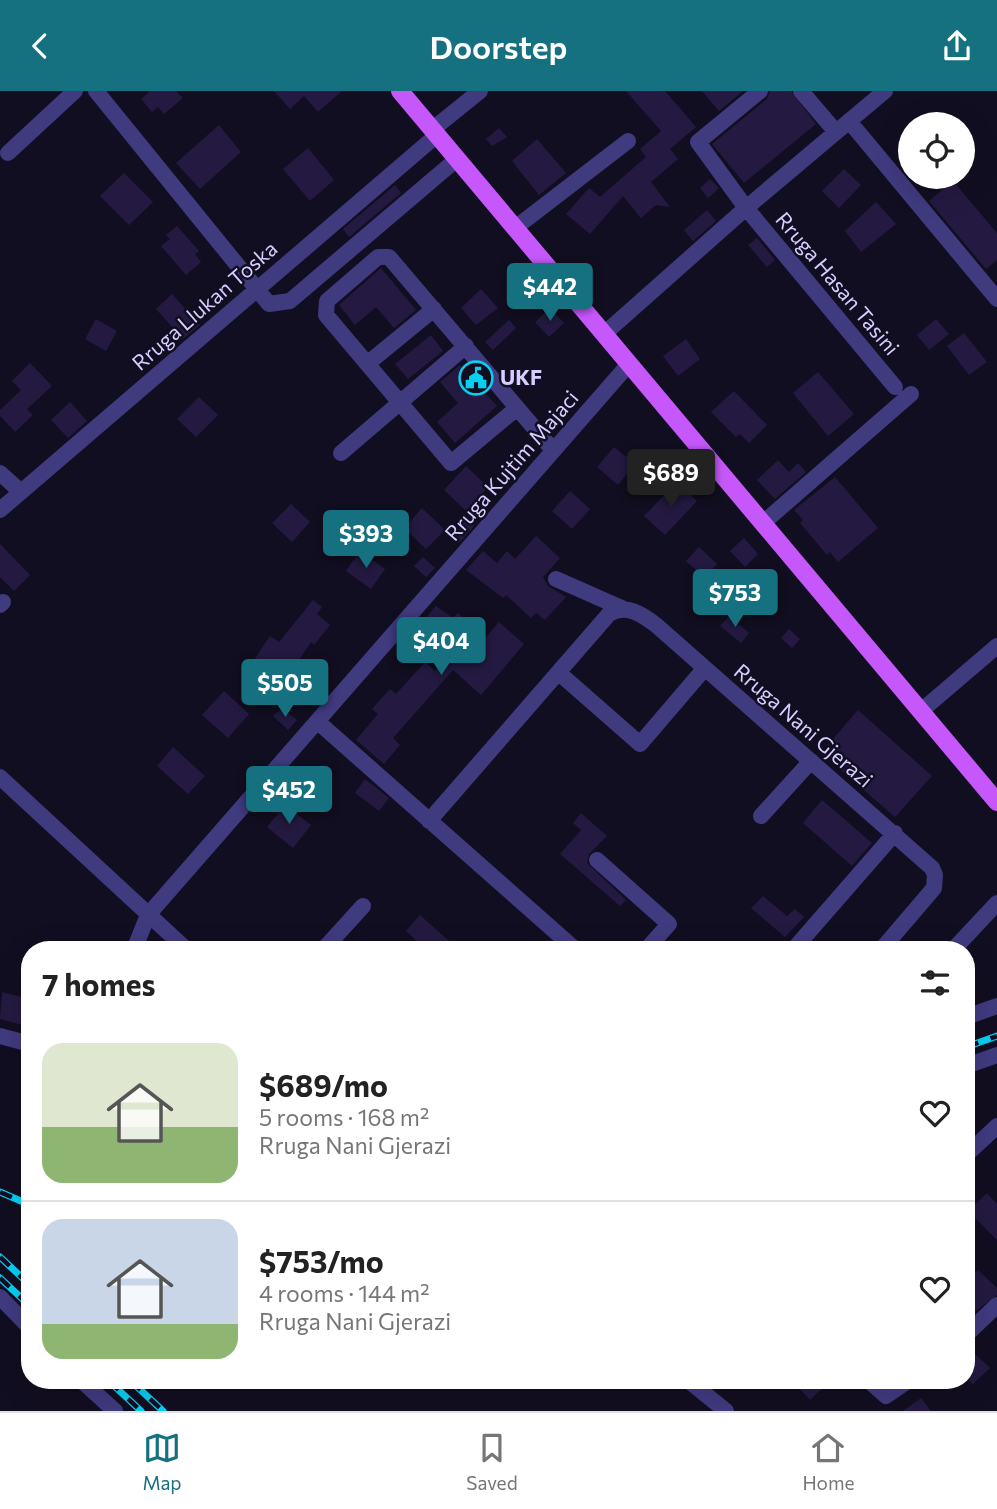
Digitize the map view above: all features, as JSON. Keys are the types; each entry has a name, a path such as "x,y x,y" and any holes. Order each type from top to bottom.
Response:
{"main road":[{"path":"400,91 921,711 995,794"}],"street":[{"path":"8,153 75,91"},
{"path":"96,91 269,304 290,301 457,159"},
{"name":"Rruga Llukan Toska","path":"0,510 480,91"},
{"name":"Rruga Hasan Tasini","path":"760,91 698,142 746,208 895,387"},
{"path":"801,91 836,132"},
{"name":"Rruga Hasan Tasini","path":"604,334 746,208 885,91"},
{"path":"849,121 997,299"},
{"path":"515,228 628,141"},
{"path":"517,408 451,463 324,310 327,301 378,257 384,256 394,262 553,450"},
{"path":"368,365 434,309"},
{"path":"341,453 466,347"},
{"name":"Rruga Kujtim Majaci","path":"138,941 148,915 629,364"},
{"path":"763,523 911,394"},
{"path":"0,473 21,492"},
{"name":"Rruga Nani Gjerazi","path":"556,579 651,621 927,862 936,882 888,941"},
{"path":"429,821 610,614 624,609"},
{"path":"921,711 997,646"},
{"path":"559,673 640,744 705,669"},
{"path":"318,722 566,941"},
{"path":"761,816 811,761"},
{"path":"0,777 177,941"},
{"path":"801,941 895,834"},
{"path":"597,860 669,924 654,941"},
{"path":"961,941 997,903"},
{"path":"331,941 363,906"},
{"path":"975,1014 997,1006"},
{"path":"0,1036 21,1042"},
{"path":"975,1063 997,1055"},
{"path":"975,1147 997,1126"},
{"path":"0,1297 21,1319"},
{"path":"975,1326 997,1305"},
{"path":"91,1389 115,1411"},
{"path":"699,1389 726,1411"},
{"path":"878,1389 886,1396 896,1389"}],"building":[{"path":"150,91 176,91 183,98 164,114 158,107 152,112 141,99"},
{"path":"274,91 342,91 318,112 304,96 290,109"},
{"path":"626,91 665,91 696,127 670,149 678,159 651,182 670,207 656,205 641,218 623,196 590,234 566,214 589,188 600,197 646,157 640,149 661,131"},
{"path":"702,91 743,91 719,111"},
{"path":"770,91 791,91 816,124 744,183 712,144 767,99"},
{"path":"219,125 241,152 200,189 176,163"},
{"path":"499,128 507,137 492,146 486,139"},
{"path":"537,139 566,173 539,195 512,161"},
{"path":"308,148 334,180 310,201 283,169"},
{"path":"844,169 861,185 839,208 822,191"},
{"path":"124,173 153,202 129,225 100,196"},
{"path":"710,179 719,188 708,198 700,188"},
{"path":"395,185 401,193 349,237 343,229"},
{"path":"943,189 960,189 997,233 997,260 986,269 929,201"},
{"path":"876,202 896,224 861,252 845,231"},
{"path":"707,210 716,221 693,241 684,230"},
{"path":"177,226 199,251 195,254 201,262 186,275 161,246 170,239 166,235"},
{"path":"757,238 775,260 767,267 748,245"},
{"path":"381,268 416,310 394,328 376,307 355,325 339,305"},
{"path":"481,289 498,308 476,325 461,308"},
{"path":"172,294 200,325 183,339 156,309"},
{"path":"550,308 564,323 549,337 535,322"},
{"path":"96,319 117,331 106,351 85,339"},
{"path":"936,319 949,334 929,350 917,335"},
{"path":"509,320 516,328 493,350 485,342"},
{"path":"964,333 987,362 969,375 947,346"},
{"path":"431,335 443,351 408,379 395,364"},
{"path":"686,339 700,359 678,376 663,356"},
{"path":"30,363 52,386 27,409 33,415 15,432 0,416 0,410 21,390 12,381"},
{"path":"460,365 497,406 455,443 437,422 458,403 440,382"},
{"path":"818,372 854,414 828,436 793,393"},
{"path":"734,391 767,425 749,443 740,434 736,437 711,412"},
{"path":"199,397 218,415 196,437 177,419"},
{"path":"70,402 87,421 68,438 51,420"},
{"path":"614,447 635,464 618,485 597,467"},
{"path":"778,460 789,472 798,463 806,472 775,499 757,480"},
{"path":"466,466 488,487 466,511 444,490"},
{"path":"835,477 878,528 838,562 830,552 827,555 800,523 803,520 794,510"},
{"path":"677,482 697,501 665,535 644,516"},
{"path":"570,491 590,509 572,529 552,511"},
{"path":"291,504 310,522 292,542 272,523"},
{"path":"422,508 445,530 426,549 404,528"},
{"path":"462,515 474,526 460,542 448,532"},
{"path":"536,536 560,558 543,577 548,586 566,597 545,620 536,613 531,618 506,595 503,598 466,570 483,551 497,563 507,551 515,559"},
{"path":"744,538 758,554 745,567 730,551"},
{"path":"0,544 30,575 14,591 0,577"},
{"path":"699,547 717,564 705,578 686,561"},
{"path":"360,551 385,569 371,589 346,571"},
{"path":"423,557 435,568 426,577 414,566"},
{"path":"737,580 753,595 739,612 722,597"},
{"path":"313,600 322,607 317,614 330,625 314,645 311,642 278,691 247,670 270,636 279,642"},
{"path":"436,606 453,618 458,613 486,637 499,622 524,644 481,695 453,670 393,738 400,745 384,764 356,740 378,714 372,709 390,689 396,694 425,662 435,671 454,648 423,621"},
{"path":"729,616 749,633 741,643 720,626"},
{"path":"789,629 800,639 792,648 781,638"},
{"path":"224,691 249,714 228,738 202,715"},
{"path":"282,708 297,720 288,730 273,716"},
{"path":"858,710 932,776 895,817 821,753"},
{"path":"173,747 205,776 188,794 157,766"},
{"path":"365,779 389,798 379,811 355,793"},
{"path":"822,800 872,843 852,866 803,823"},
{"path":"285,805 311,825 293,848 267,827"},
{"path":"581,813 607,836 589,854 587,863 626,900 620,906 560,854 581,830 573,823"},
{"path":"763,896 787,916 795,909 804,917 785,937 751,908"},
{"path":"420,915 449,941 417,941 406,931"},
{"path":"2,992 21,997 21,1025 0,1019"},
{"path":"987,1193 997,1204 997,1240 975,1218 975,1204"},
{"path":"978,1270 997,1288 997,1295 976,1311 975,1310 975,1273"},
{"path":"975,1354 990,1368 975,1382"},
{"path":"800,1389 822,1389 810,1400"},
{"path":"921,1398 931,1411 903,1411"}],"railway":[{"path":"975,1044 997,1036"},
{"path":"0,1192 21,1201"},
{"path":"0,1257 21,1277"},
{"path":"0,1278 21,1298"},
{"path":"118,1389 141,1411"},
{"path":"140,1389 163,1411"}],"place":[{"name":"UKF","path":"476,378"}]}
